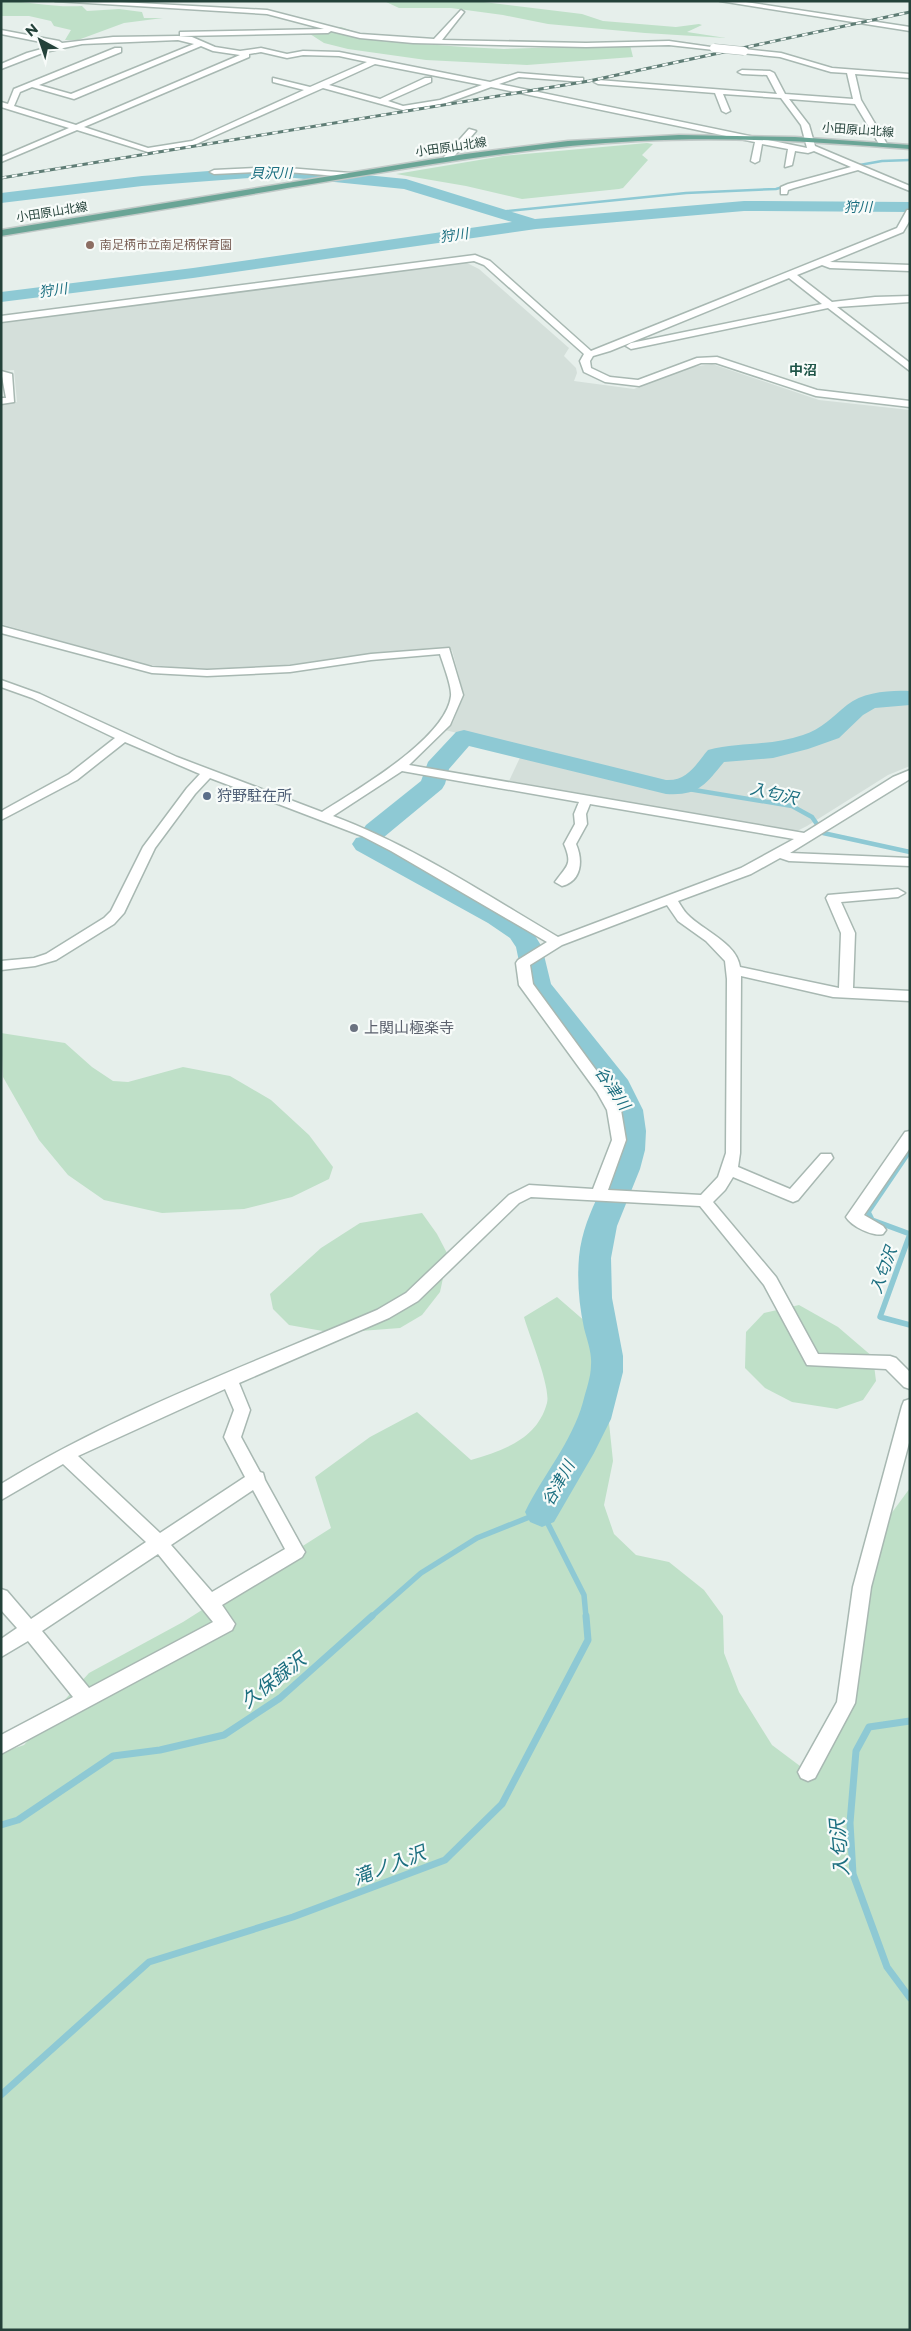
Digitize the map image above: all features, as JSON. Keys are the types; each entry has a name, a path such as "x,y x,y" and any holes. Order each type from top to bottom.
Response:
{"main road":[{"name":"小田原山北線","path":"1,233 447,159 604,140 808,139 910,147"}],"street":[{"path":"58,1 267,12 324,25 344,32"},
{"path":"723,1 741,2 856,22 910,29"},
{"path":"436,42 461,12"},
{"path":"856,22 872,17"},
{"path":"1,32 53,43 165,34 344,32 388,39 436,42 669,43 781,55 830,70 910,76"},
{"path":"105,40 178,38 189,39 198,45 226,52 250,53"},
{"path":"1,67 53,43"},
{"path":"31,53 69,43"},
{"path":"32,85 71,97 198,45"},
{"path":"10,107 17,91 118,50"},
{"path":"1,160 250,53 262,50 287,56 303,53 339,54 808,151 814,148"},
{"path":"1,104 148,150 194,143 374,61"},
{"path":"742,72 770,73 782,95 805,125 811,148 910,189"},
{"path":"851,72 851,83 858,102 882,144"},
{"path":"322,85 403,108 441,102 518,75 580,80"},
{"path":"276,80 310,90"},
{"path":"380,102 428,80"},
{"path":"598,82 858,102"},
{"path":"718,90 726,111"},
{"path":"447,159 472,131"},
{"path":"755,161 759,140"},
{"path":"788,165 792,147"},
{"path":"784,192 784,189 791,186 860,167"},
{"path":"214,172 274,169 350,175"},
{"path":"910,212 906,228 607,349 590,354 585,360 587,370 608,380 627,383 639,382 689,363 710,359 732,364 816,393 910,404"},
{"path":"1,319 470,257 487,262 590,354"},
{"path":"822,262 830,265 910,268"},
{"path":"791,275 910,368"},
{"path":"607,349 726,328 830,304 885,298 910,299"},
{"path":"1,374 7,374 11,400 1,401"},
{"path":"1,629 152,670 200,673 290,669 371,657 432,653 445,650 457,695 446,722 400,767 323,817"},
{"path":"1,683 36,696 122,738 366,833 396,848 556,942"},
{"path":"1,816 73,777 122,738"},
{"path":"400,767 805,836"},
{"path":"1,966 34,962 52,957 109,921 118,912 148,847 191,790 208,773"},
{"path":"599,1194 619,1140 614,1110 602,1088 526,985 523,962 556,942 746,871 780,853 897,780 910,774"},
{"path":"562,882 575,870 576,857 570,844 581,824 580,814 586,799"},
{"path":"780,853 789,857 910,862"},
{"path":"846,992 848,932 833,898 898,894"},
{"path":"1,1493 65,1455 229,1380 383,1314 412,1297 514,1199 529,1191 704,1201 721,1187 730,1170 734,1153 732,960 711,938 683,918 670,900"},
{"path":"733,970 832,992 904,995 910,984"},
{"path":"878,1230 854,1217 910,1136"},
{"path":"730,1170 793,1196 826,1158"},
{"path":"704,1201 770,1282 813,1360 890,1364 910,1382"},
{"path":"210,1603 296,1552 257,1478 232,1437 242,1410 229,1380"},
{"path":"808,1772 846,1703 862,1587 910,1406"},
{"path":"1,1745 226,1624 159,1544 65,1455"},
{"path":"1,1649 257,1478"},
{"path":"1,1597 86,1699"}],"shaded area":[{"path":"459,262 467,263 479,269 569,348 564,356 576,368 577,373 574,381 634,389 692,367 712,364 819,400 910,410 910,766 888,775 807,826 797,831 788,830 509,781 524,749 445,730 453,722 464,695 452,650 391,652 289,666 209,671 143,664 1,624 1,403 17,402 14,370 1,371 1,322"}],"green space":[{"path":"1,1 82,6 87,11 119,9 142,12 144,18 163,18 124,23 78,40 65,40 71,30 54,26 51,21 29,16 1,16"},
{"path":"384,1 476,1 582,14 603,21 676,27 699,24 702,25 687,32 726,38 548,24 503,15 451,8 399,8"},
{"path":"341,27 383,41 464,47 504,49 630,45 633,57 527,65 426,60 348,49 324,43 310,34 324,28"},
{"path":"653,144 642,155 648,160 623,188 619,189 522,199 466,186 396,174 503,156"},
{"path":"1,1033 65,1043 92,1067 113,1081 128,1082 183,1067 230,1076 271,1100 309,1135 333,1167 329,1179 292,1197 244,1209 162,1213 104,1200 68,1175 39,1140 3,1077"},
{"path":"422,1213 437,1234 448,1255 440,1292 422,1315 400,1328 334,1333 289,1325 273,1309 270,1294 321,1248 360,1223"},
{"path":"557,1297 587,1323 603,1365 613,1461 604,1505 614,1534 636,1555 669,1562 704,1590 723,1616 724,1653 739,1692 772,1745 800,1766 836,1707 871,1541 910,1488 910,2330 1,2330 1,1753 24,1745 89,1673 183,1622 331,1528 315,1477 370,1437 417,1412 471,1460 495,1452 527,1435 542,1416 547,1403 547,1395 543,1374 524,1317"},
{"path":"799,1305 838,1327 873,1357 876,1381 863,1400 837,1409 792,1402 765,1388 745,1368 746,1332 764,1313"}],"waterway":[{"path":"854,166 882,161 910,160"},
{"name":"貝沢川","path":"1,198 142,181 275,171 406,184 529,222"},
{"path":"498,212 686,193 776,189 786,186"},
{"name":"狩川","path":"1,297 193,273 536,224 744,206 910,207"},
{"name":"谷津川","path":"375,831 433,784 437,767 464,737 666,787 682,788 696,780 717,755 745,754 800,744 830,733 855,710 867,703 889,698 910,698"},
{"name":"入匂沢","path":"682,788 792,806 812,817 823,833 910,852"},
{"name":"谷津川","path":"365,844 497,917 520,932 529,947 538,986 618,1087 628,1110 632,1131 630,1150 625,1169 602,1226 595,1258 596,1298 607,1356 607,1372 594,1419 542,1512"},
{"name":"入匂沢","path":"910,1150 868,1212 872,1220 910,1234 880,1317 910,1325"},
{"name":"久保録沢","path":"371,1617 421,1573 477,1538 542,1512 584,1595 586,1617"},
{"name":"久保録沢","path":"1,1825 18,1820 113,1756 160,1750 224,1735 280,1698 372,1616"},
{"name":"滝ノ入沢","path":"1,2095 149,1962 293,1917 445,1860 502,1804 588,1640 586,1616"},
{"name":"入匂沢","path":"910,1721 869,1727 856,1751 850,1823 853,1874 887,1967 910,1998"}],"railway":[{"path":"1,178 589,81 910,12"}],"place":[{"name":"南足柄市立南足柄保育園","path":"90,245"},
{"name":"狩野駐在所","path":"207,796"},
{"name":"上関山極楽寺","path":"354,1028"}],"district":[{"name":"中沼","path":"803,370"}]}
